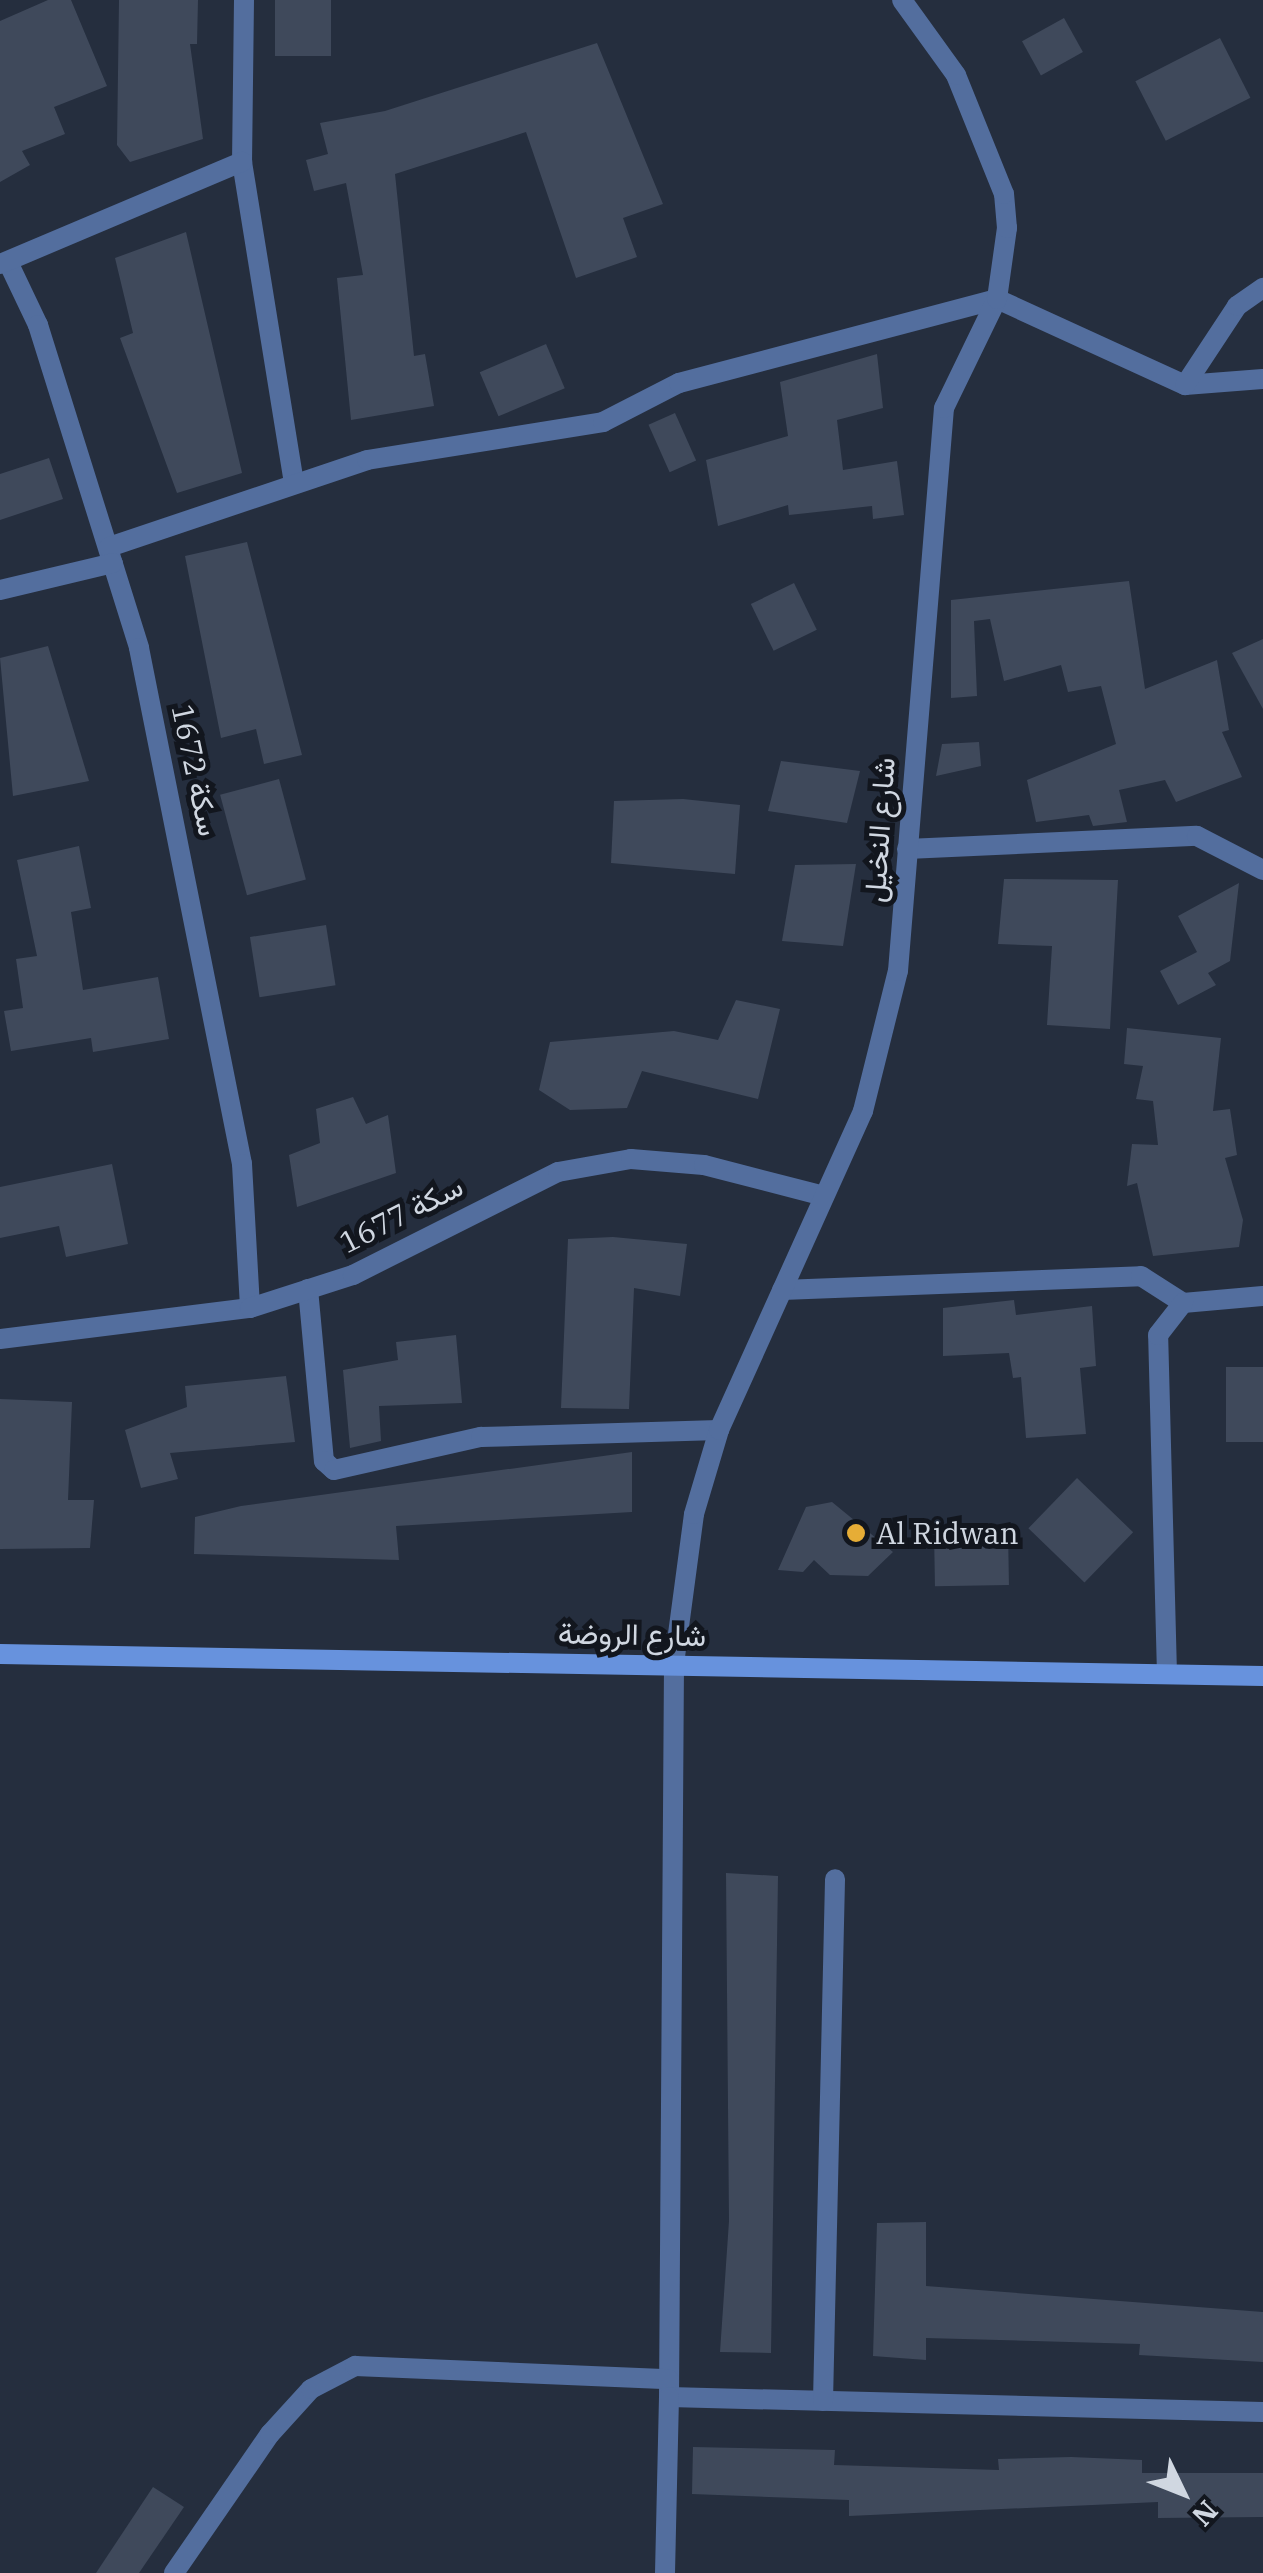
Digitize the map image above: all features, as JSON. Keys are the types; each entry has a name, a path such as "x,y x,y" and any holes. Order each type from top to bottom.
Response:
{"main road":[{"name":"شارع الروضة","path":"0,1654 1263,1676"}],"street":[{"path":"244,0 242,162 294,484"},
{"name":"شارع النخيل","path":"665,2573 674,1664 694,1514 719,1430 863,1110 898,971 944,408 997,299 1004,194 956,76 902,0"},
{"path":"4,263 242,162"},
{"name":"سكة 1672","path":"4,263 38,325 111,555 177,817 242,1164 250,1308"},
{"path":"1186,385 1238,306 1263,288"},
{"path":"0,590 111,555 367,460 603,422 679,383 997,299 1186,385 1263,379"},
{"path":"907,849 1197,836 1263,870"},
{"name":"سكة 1677","path":"0,1339 250,1308 308,1289 558,1172 613,1162 704,1165 824,1196"},
{"path":"782,1290 1141,1276 1183,1303 1263,1296"},
{"path":"308,1289 324,1460 334,1470 481,1436 719,1430"},
{"path":"1167,1674 1158,1334 1183,1303"},
{"path":"822,2401 835,1880"},
{"path":"174,2573 270,2434 311,2389 355,2366 822,2401 1263,2412"}],"building":[{"path":"48,0 71,0 107,86 54,107 65,134 22,151 30,165 0,182 0,21"},
{"path":"119,0 198,0 197,44 190,44 203,139 130,162 117,145"},
{"path":"275,0 331,0 331,56 275,56"},
{"path":"1064,18 1083,52 1041,75 1022,41"},
{"path":"1220,38 1250,98 1166,141 1135,81"},
{"path":"597,43 663,204 623,218 637,257 576,278 526,132 395,174 414,356 425,354 434,406 351,420 337,278 363,275 346,183 314,191 306,160 328,154 320,123 385,111"},
{"path":"186,232 242,473 177,493 120,338 133,333 115,258"},
{"path":"546,344 565,388 498,416 480,372"},
{"path":"877,354 883,408 837,420 843,470 897,461 904,515 873,519 872,506 789,515 788,505 718,526 706,460 788,436 780,382"},
{"path":"675,413 696,461 670,472 649,425"},
{"path":"49,458 63,499 0,520 0,474"},
{"path":"247,542 302,755 264,764 256,729 221,738 185,556"},
{"path":"1129,581 1145,689 1217,660 1229,730 1222,732 1242,777 1176,802 1165,780 1119,790 1127,822 1093,826 1089,815 1036,822 1027,780 1116,744 1101,686 1068,692 1061,665 1004,681 990,619 974,621 977,696 951,698 951,600"},
{"path":"794,583 817,630 774,651 751,604"},
{"path":"1263,639 1263,709 1232,653"},
{"path":"48,646 89,781 13,796 0,658"},
{"path":"979,742 981,766 936,776 942,744"},
{"path":"781,761 860,771 847,823 768,811"},
{"path":"279,779 306,879 247,895 220,795"},
{"path":"683,799 740,805 735,874 611,863 614,801"},
{"path":"79,846 91,908 71,912 83,990 158,977 169,1039 93,1052 91,1038 11,1051 4,1011 23,1008 16,959 37,956 17,860"},
{"path":"856,864 843,946 782,941 795,865"},
{"path":"1004,879 1118,880 1110,1029 1047,1025 1052,946 998,944"},
{"path":"1239,883 1230,961 1208,973 1216,985 1178,1005 1160,971 1197,952 1178,916"},
{"path":"326,925 336,985 259,997 250,937"},
{"path":"736,1000 780,1009 758,1099 642,1071 627,1108 570,1110 539,1090 550,1042 674,1031 718,1040"},
{"path":"1127,1028 1221,1038 1213,1111 1230,1109 1237,1155 1225,1158 1243,1220 1239,1247 1153,1256 1137,1183 1127,1186 1132,1144 1158,1145 1153,1101 1136,1099 1143,1066 1124,1064"},
{"path":"353,1097 366,1124 388,1115 396,1173 297,1207 289,1155 320,1143 316,1109"},
{"path":"112,1164 128,1244 66,1257 59,1226 0,1238 0,1187"},
{"path":"613,1237 687,1244 680,1296 634,1288 629,1409 561,1408 568,1239"},
{"path":"1014,1300 1016,1315 1092,1306 1096,1366 1080,1368 1086,1434 1026,1438 1021,1377 1013,1378 1009,1353 943,1356 943,1308"},
{"path":"456,1335 462,1403 379,1406 381,1441 350,1448 343,1370 398,1360 396,1342"},
{"path":"1226,1367 1263,1367 1263,1442 1226,1442"},
{"path":"286,1376 295,1442 170,1453 178,1479 141,1488 125,1430 187,1407 185,1386"},
{"path":"0,1399 72,1402 68,1500 94,1500 90,1548 0,1549"},
{"path":"632,1452 632,1512 396,1526 399,1560 194,1554 195,1517 241,1506"},
{"path":"1077,1478 1133,1532 1084,1583 1028,1528"},
{"path":"832,1502 893,1552 868,1576 830,1575 814,1560 803,1572 778,1570 806,1507"},
{"path":"1008,1530 1009,1585 935,1586 934,1531"},
{"path":"726,1873 778,1876 771,2353 720,2352 729,2221"},
{"path":"926,2222 926,2286 1263,2312 1263,2362 1139,2355 1140,2344 926,2338 926,2360 873,2356 877,2223"},
{"path":"693,2447 835,2450 834,2465 999,2470 998,2459 1071,2457 1142,2460 1142,2473 1263,2473 1263,2517 1158,2518 1158,2502 849,2516 849,2500 692,2494"},
{"path":"153,2487 184,2507 139,2573 96,2573"}],"place":[{"name":"Al Ridwan","path":"856,1533"}]}
